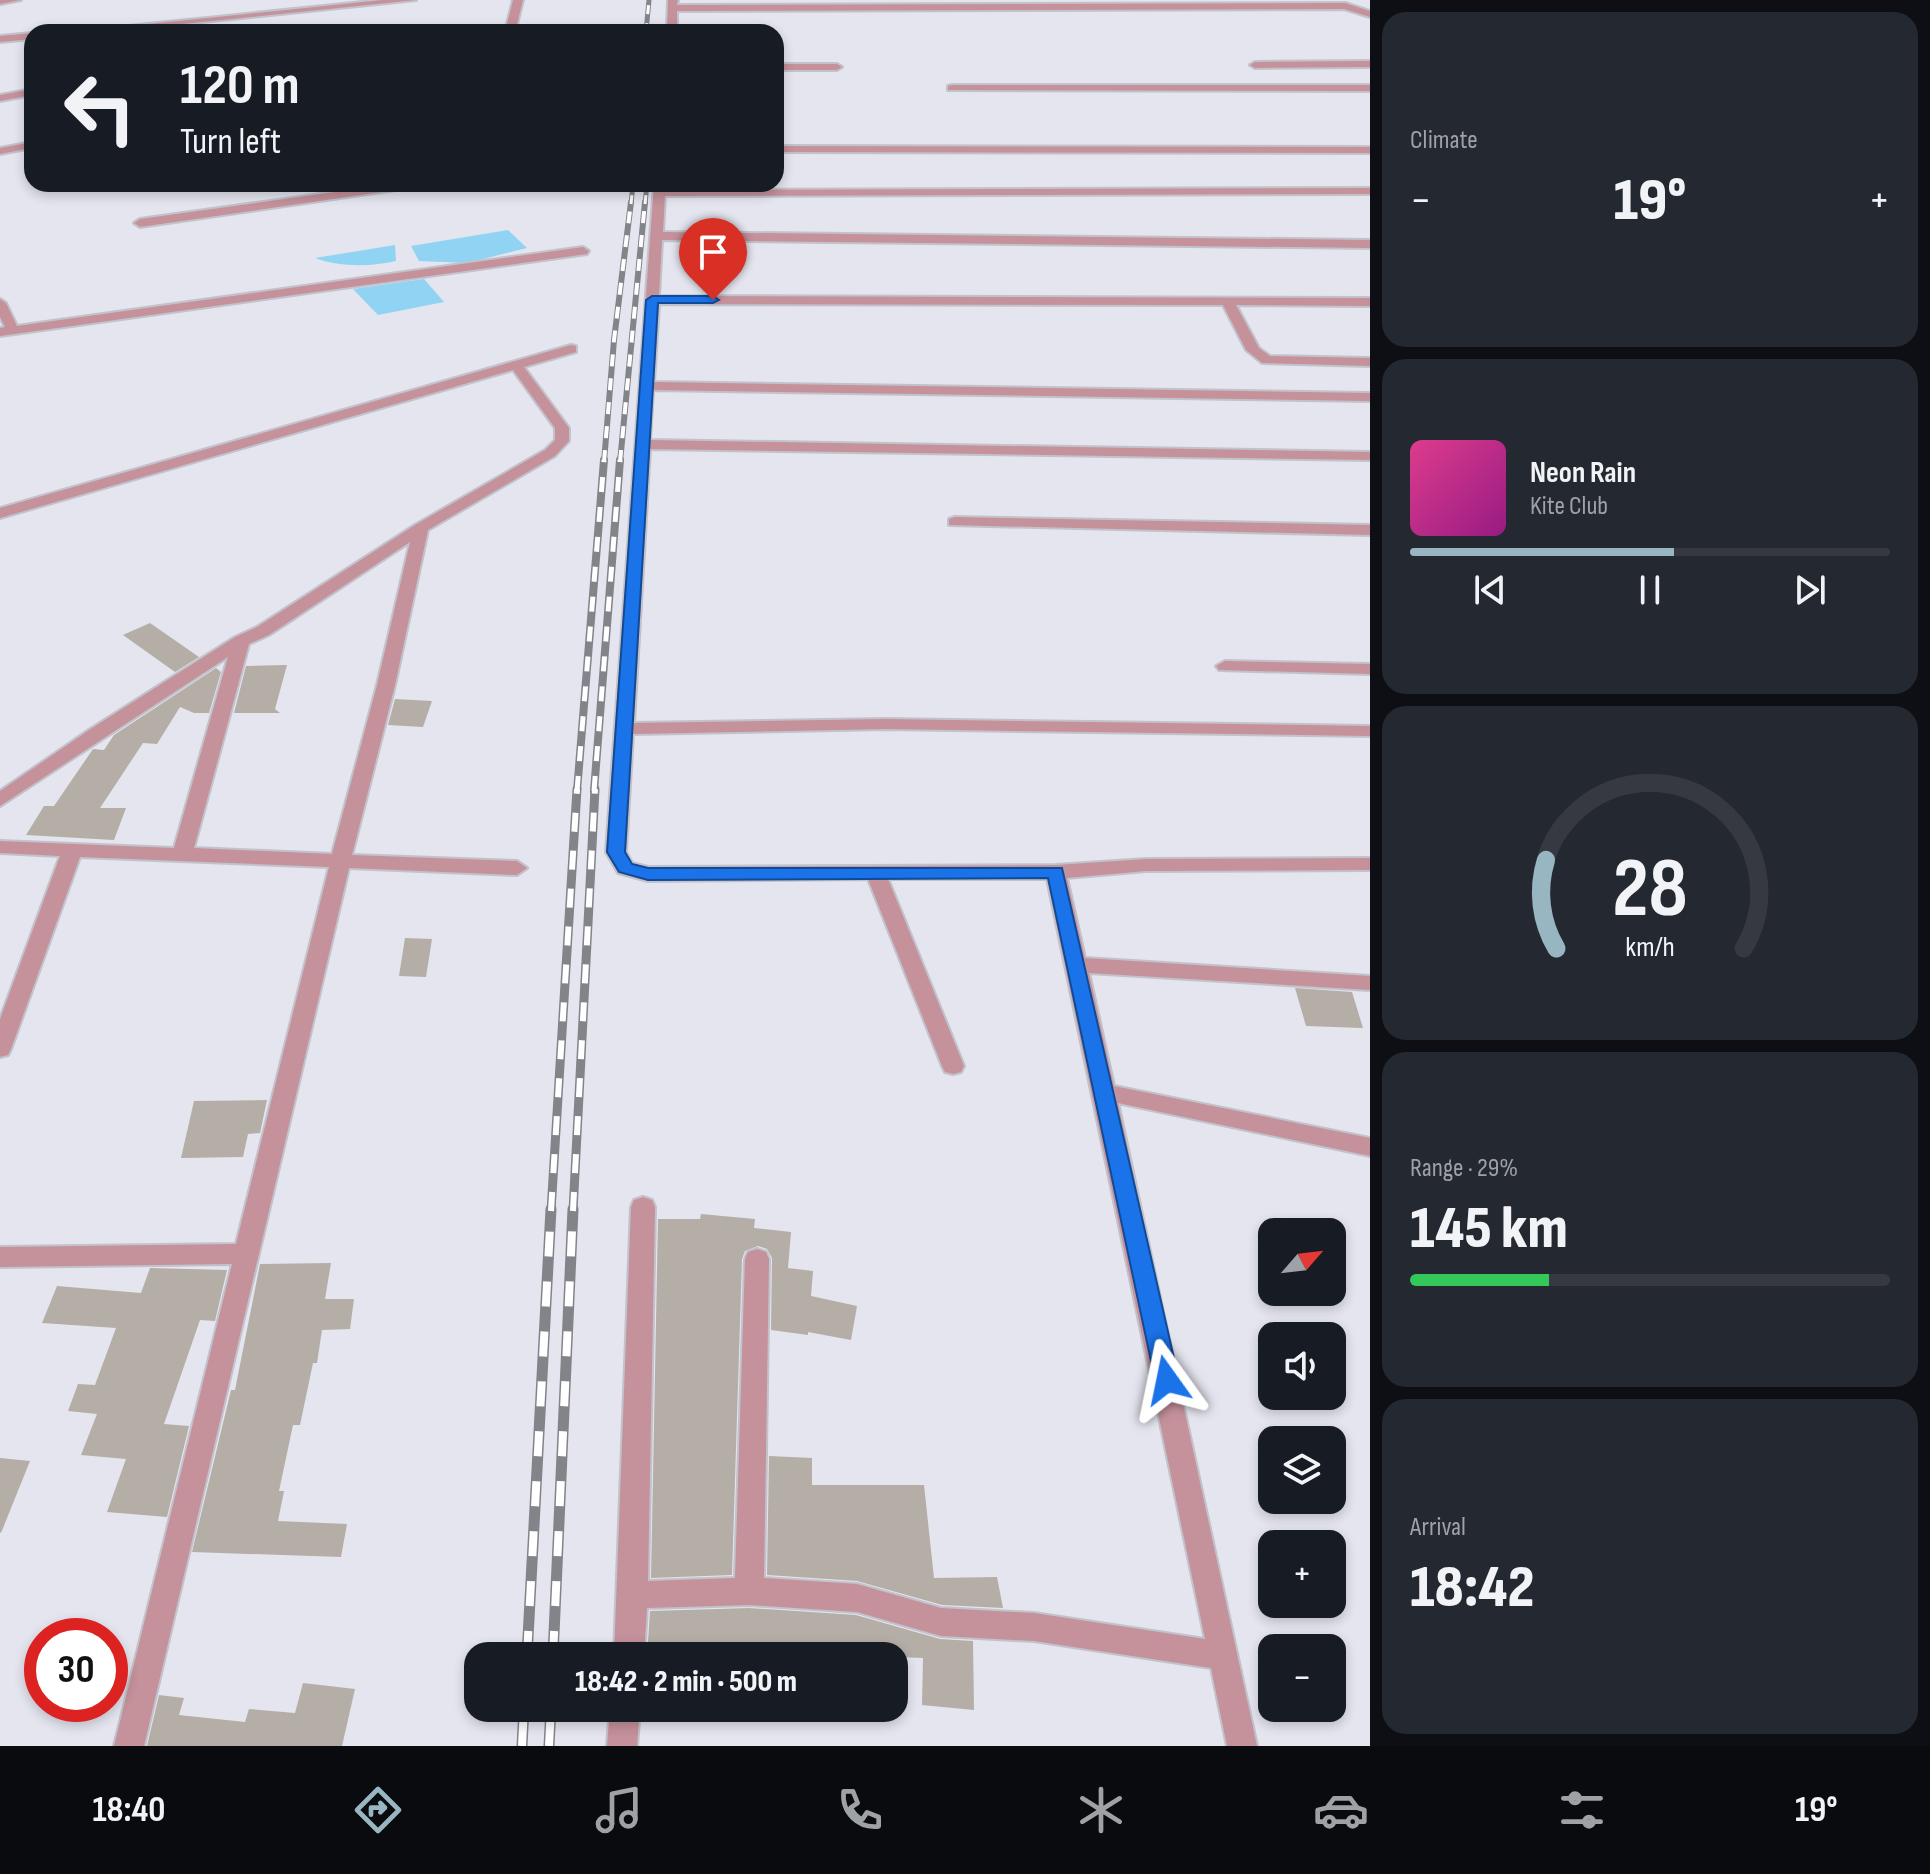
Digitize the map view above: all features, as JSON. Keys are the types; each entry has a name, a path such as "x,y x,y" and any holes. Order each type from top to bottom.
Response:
{"street":[{"path":"0,1 16,0"},
{"path":"159,24 411,0"},
{"path":"512,24 518,0"},
{"path":"672,24 673,4 1345,6 1370,14"},
{"path":"0,39 24,37"},
{"path":"1255,65 1370,64"},
{"path":"784,67 837,67"},
{"path":"952,88 1370,88"},
{"path":"0,98 24,94"},
{"path":"0,151 24,146"},
{"path":"784,149 1370,150"},
{"path":"784,189 1370,191"},
{"path":"140,223 359,192"},
{"path":"660,192 616,852 625,868 648,874 1056,872 1146,865 1370,864"},
{"path":"657,236 1370,244"},
{"path":"0,303 7,331 583,251"},
{"path":"652,300 1370,302"},
{"path":"1228,302 1253,350 1267,360 1370,362"},
{"path":"0,513 571,349"},
{"path":"0,800 95,734 241,641 263,631 421,528 550,453 562,441 562,428 517,366"},
{"path":"646,386 1370,397"},
{"path":"642,444 1370,456"},
{"path":"955,522 1370,530"},
{"path":"129,1746 340,862 386,685 421,528"},
{"path":"182,855 241,641"},
{"path":"1225,666 1370,669"},
{"path":"623,729 916,724 1370,731"},
{"path":"0,847 517,868"},
{"path":"0,1049 72,850"},
{"path":"875,872 953,1066"},
{"path":"1056,872 1242,1746"},
{"path":"1077,965 1370,983"},
{"path":"1104,1092 1370,1147"},
{"path":"630,1642 643,1207"},
{"path":"0,1257 246,1254"},
{"path":"749,1591 757,1259"},
{"path":"633,1595 749,1591 857,1598 941,1622 1034,1627 1224,1656"},
{"path":"622,1746 624,1722"}],"water":[{"path":"508,230 527,248 467,263 419,261 411,246"},
{"path":"395,245 396,261 386,263 345,264 315,258"},
{"path":"424,279 444,302 378,315 353,289"}],"building":[{"path":"150,623 199,657 175,672 123,635"},
{"path":"287,665 275,709 280,713 234,713 246,666"},
{"path":"216,668 221,672 209,713 194,713 180,707 157,744 143,743 100,808 126,808 114,840 26,835 44,806 54,806 93,749 104,750 114,735"},
{"path":"395,699 432,701 423,727 388,725"},
{"path":"405,938 432,939 426,977 399,976"},
{"path":"1295,988 1352,992 1363,1028 1306,1026"},
{"path":"267,1100 260,1133 248,1134 243,1157 181,1158 194,1101"},
{"path":"701,1214 755,1219 754,1228 791,1232 788,1268 813,1271 811,1296 857,1306 851,1340 808,1332 808,1335 771,1330 772,1258 767,1249 758,1246 745,1251 742,1259 732,1575 651,1578 658,1219 700,1219"},
{"path":"331,1263 325,1299 354,1299 350,1329 322,1330 317,1363 313,1363 300,1425 293,1425 279,1491 284,1491 278,1521 347,1524 341,1557 192,1552 231,1390 235,1390 260,1264"},
{"path":"150,1268 227,1270 215,1321 200,1320 164,1424 189,1426 167,1517 107,1512 126,1459 81,1455 97,1414 68,1411 78,1384 95,1385 116,1328 42,1323 57,1286 141,1293"},
{"path":"769,1456 812,1458 812,1485 924,1485 934,1578 997,1577 1003,1608 942,1605 857,1581 767,1575"},
{"path":"0,1458 30,1461 1,1533 0,1532"},
{"path":"749,1608 856,1615 940,1639 973,1641 974,1710 922,1705 923,1658 908,1657 908,1642 648,1642 650,1611"},
{"path":"303,1683 355,1689 342,1746 147,1746 159,1695 184,1698 179,1715 245,1722 249,1709 295,1713"}],"railway":[{"path":"647,24 649,0"},
{"path":"631,204 632,192"},
{"path":"645,204 646,192"},
{"path":"604,462 614,340 631,202"},
{"path":"620,462 645,202"},
{"path":"577,791 604,460"},
{"path":"594,791 620,460"},
{"path":"551,1211 577,789"},
{"path":"573,1211 595,789"},
{"path":"528,1642 551,1209"},
{"path":"554,1642 573,1209"},
{"path":"522,1746 523,1722"},
{"path":"549,1746 550,1722"}],"route":[{"path":"713,300 652,300 616,852 625,868 648,874 1056,872 1167,1380"}]}
